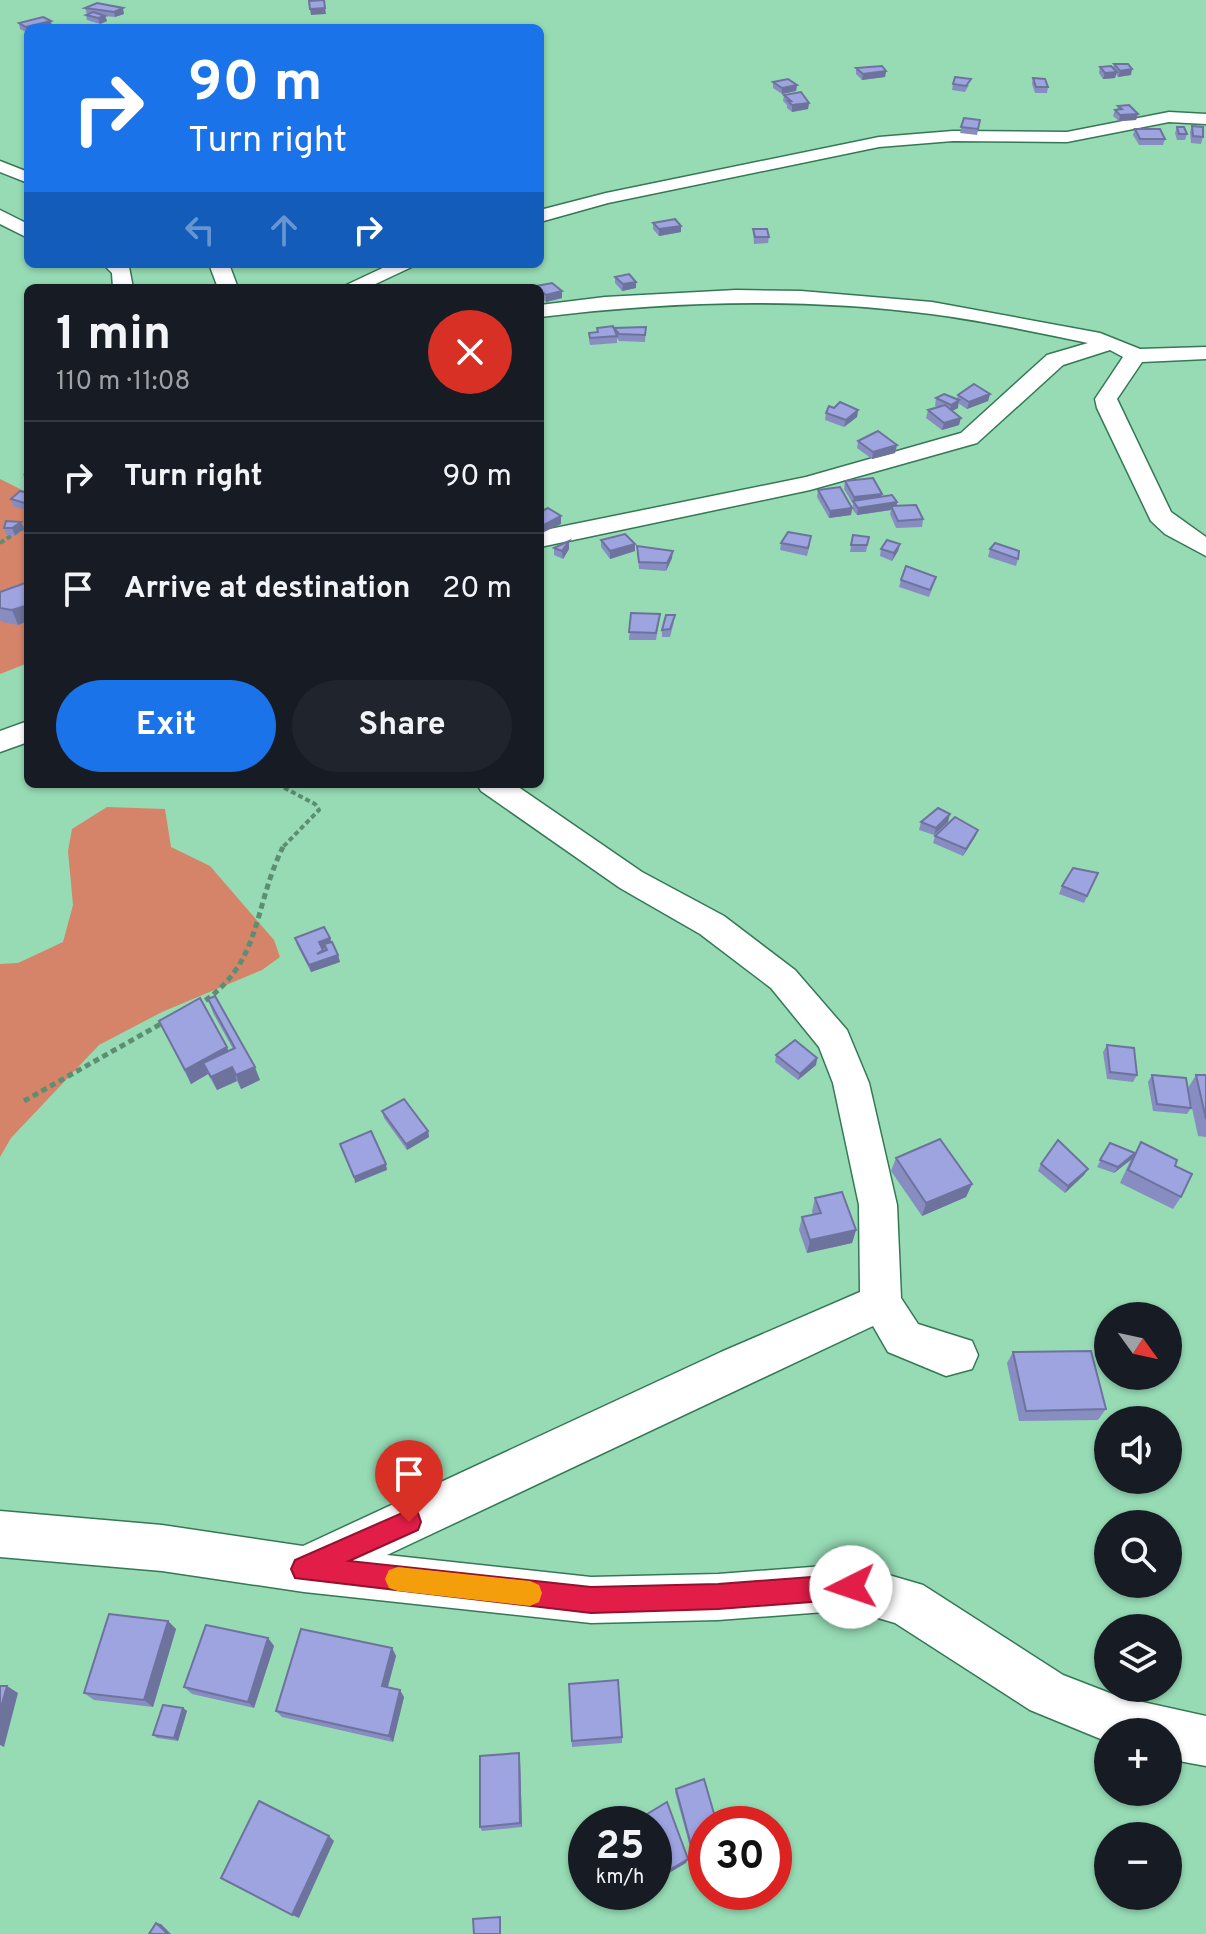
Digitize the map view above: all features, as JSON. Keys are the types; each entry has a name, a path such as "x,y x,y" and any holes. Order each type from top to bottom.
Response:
{"street":[{"path":"544,215 606,198 879,142 953,136 1067,137 1169,117 1206,119"},
{"path":"0,166 24,176"},
{"path":"0,216 24,230"},
{"path":"360,284 398,268"},
{"path":"544,310 597,302 721,294 785,295 1017,323 1110,343 1135,356 1206,353"},
{"path":"544,538 810,483 969,438 985,427 1055,360 1110,343"},
{"path":"1135,356 1106,399 1108,408 1160,516 1174,529 1206,548"},
{"path":"0,742 24,733"},
{"path":"498,788 631,880 712,925 783,979 834,1040 851,1083 878,1205 881,1303 903,1338 946,1356 957,1355"},
{"path":"304,1569 462,1498 762,1355 881,1303"},
{"path":"0,1534 162,1548 304,1569 591,1600 718,1597 851,1587 906,1602 1047,1693 1110,1718"},
{"path":"1182,1737 1206,1741"}],"path":[{"path":"0,543 24,528"},
{"path":"194,1007 232,983 262,914 288,837 319,810 315,804 285,788"},
{"path":"24,1101 84,1070 118,1044 168,1020"}],"shaded area":[{"path":"0,479 24,491 24,665 0,674"},
{"path":"107,807 165,809 171,847 210,866 274,940 280,957 262,970 162,1012 99,1045 11,1138 0,1157 0,964 18,963 63,942 73,905 68,851 72,829"}],"building":[{"path":"324,0 325,8 310,9 309,1"},
{"path":"97,3 123,8 114,12 85,8"},
{"path":"93,12 105,16 86,15"},
{"path":"43,17 51,21 24,26 19,23"},
{"path":"1114,64 1128,64 1132,69 1120,71"},
{"path":"882,66 886,71 863,74 856,68"},
{"path":"1111,66 1117,72 1105,73 1100,67"},
{"path":"955,77 971,79 966,86 953,84"},
{"path":"1033,78 1045,79 1048,87 1036,87"},
{"path":"788,79 797,85 782,88 773,82"},
{"path":"801,92 809,103 792,105 784,95"},
{"path":"1129,105 1138,114 1120,115 1115,110 1122,109 1118,106"},
{"path":"964,118 980,120 978,129 961,127"},
{"path":"1192,126 1203,127 1203,137 1193,136"},
{"path":"1177,127 1184,127 1187,134 1179,134"},
{"path":"1135,129 1160,129 1165,139 1140,139"},
{"path":"675,219 681,226 659,229 653,223"},
{"path":"753,229 767,229 769,237 755,237"},
{"path":"629,274 636,282 623,284 615,277"},
{"path":"552,283 562,291 546,295 544,284"},
{"path":"613,326 617,336 590,338 589,333 598,332 597,328"},
{"path":"646,327 645,335 619,334 614,328"},
{"path":"974,384 990,394 969,402 958,395"},
{"path":"944,394 959,400 951,405 936,398"},
{"path":"840,402 858,410 846,420 826,413 829,406 834,408"},
{"path":"945,405 961,418 944,423 928,410"},
{"path":"878,431 897,445 873,452 858,441"},
{"path":"873,478 882,494 854,497 845,481"},
{"path":"840,487 852,508 830,511 818,490"},
{"path":"20,491 24,492 24,503 11,499"},
{"path":"892,495 897,502 858,508 853,501"},
{"path":"916,505 923,519 898,521 891,506"},
{"path":"548,508 561,516 544,525 544,510"},
{"path":"6,521 21,522 12,528 4,528"},
{"path":"788,532 811,536 808,548 781,543"},
{"path":"625,534 635,544 610,551 601,540"},
{"path":"853,535 869,537 867,545 851,545"},
{"path":"887,540 900,544 894,553 881,549"},
{"path":"569,541 562,551 554,548"},
{"path":"995,543 1019,551 1018,559 990,549"},
{"path":"637,546 673,551 667,563 639,562"},
{"path":"906,566 936,577 930,590 901,580"},
{"path":"24,583 24,606 12,610 0,608 0,592"},
{"path":"631,613 660,614 656,633 629,632"},
{"path":"666,615 675,615 670,629 662,630"},
{"path":"938,808 950,814 936,828 921,822"},
{"path":"955,817 978,830 966,849 935,836"},
{"path":"1073,868 1098,873 1087,896 1062,886"},
{"path":"324,927 330,938 319,942 323,950 317,954 327,950 324,944 332,942 338,955 309,965 295,938"},
{"path":"215,996 255,1067 236,1075 232,1067 211,1077 203,1063 235,1048 208,999"},
{"path":"200,998 227,1047 185,1070 159,1021"},
{"path":"795,1040 817,1058 800,1074 776,1055"},
{"path":"1107,1045 1134,1048 1137,1075 1110,1072"},
{"path":"1152,1075 1186,1078 1191,1108 1157,1104"},
{"path":"1196,1075 1206,1075 1206,1119"},
{"path":"404,1099 428,1131 406,1144 382,1111"},
{"path":"371,1131 386,1164 354,1177 340,1144"},
{"path":"940,1139 972,1184 926,1203 896,1158"},
{"path":"1058,1140 1088,1169 1068,1186 1041,1164"},
{"path":"1141,1142 1177,1160 1175,1166 1192,1174 1181,1197 1128,1170"},
{"path":"1110,1143 1135,1153 1118,1167 1100,1160"},
{"path":"842,1192 856,1230 810,1240 802,1217 821,1213 815,1198"},
{"path":"1091,1351 1094,1390 1101,1390 1105,1406 1094,1406 1094,1409 1026,1411 1013,1352"},
{"path":"109,1614 168,1621 144,1700 84,1693"},
{"path":"206,1625 268,1638 248,1702 184,1687"},
{"path":"301,1629 392,1648 382,1686 400,1690 389,1736 276,1711"},
{"path":"618,1680 622,1737 572,1741 569,1684"},
{"path":"0,1686 7,1686 0,1711"},
{"path":"163,1705 183,1708 174,1738 153,1735"},
{"path":"519,1753 520,1823 480,1827 480,1756"},
{"path":"704,1779 712,1806 688,1806 688,1834 676,1789"},
{"path":"259,1801 329,1836 292,1915 221,1878"},
{"path":"672,1816 688,1859 672,1868"},
{"path":"500,1917 500,1934 474,1934 473,1919"},
{"path":"156,1923 168,1934 149,1934"}],"slow traffic":[{"path":"398,1579 530,1593"}],"route":[{"path":"409,1522 304,1569 591,1600 718,1597 851,1587"}]}
